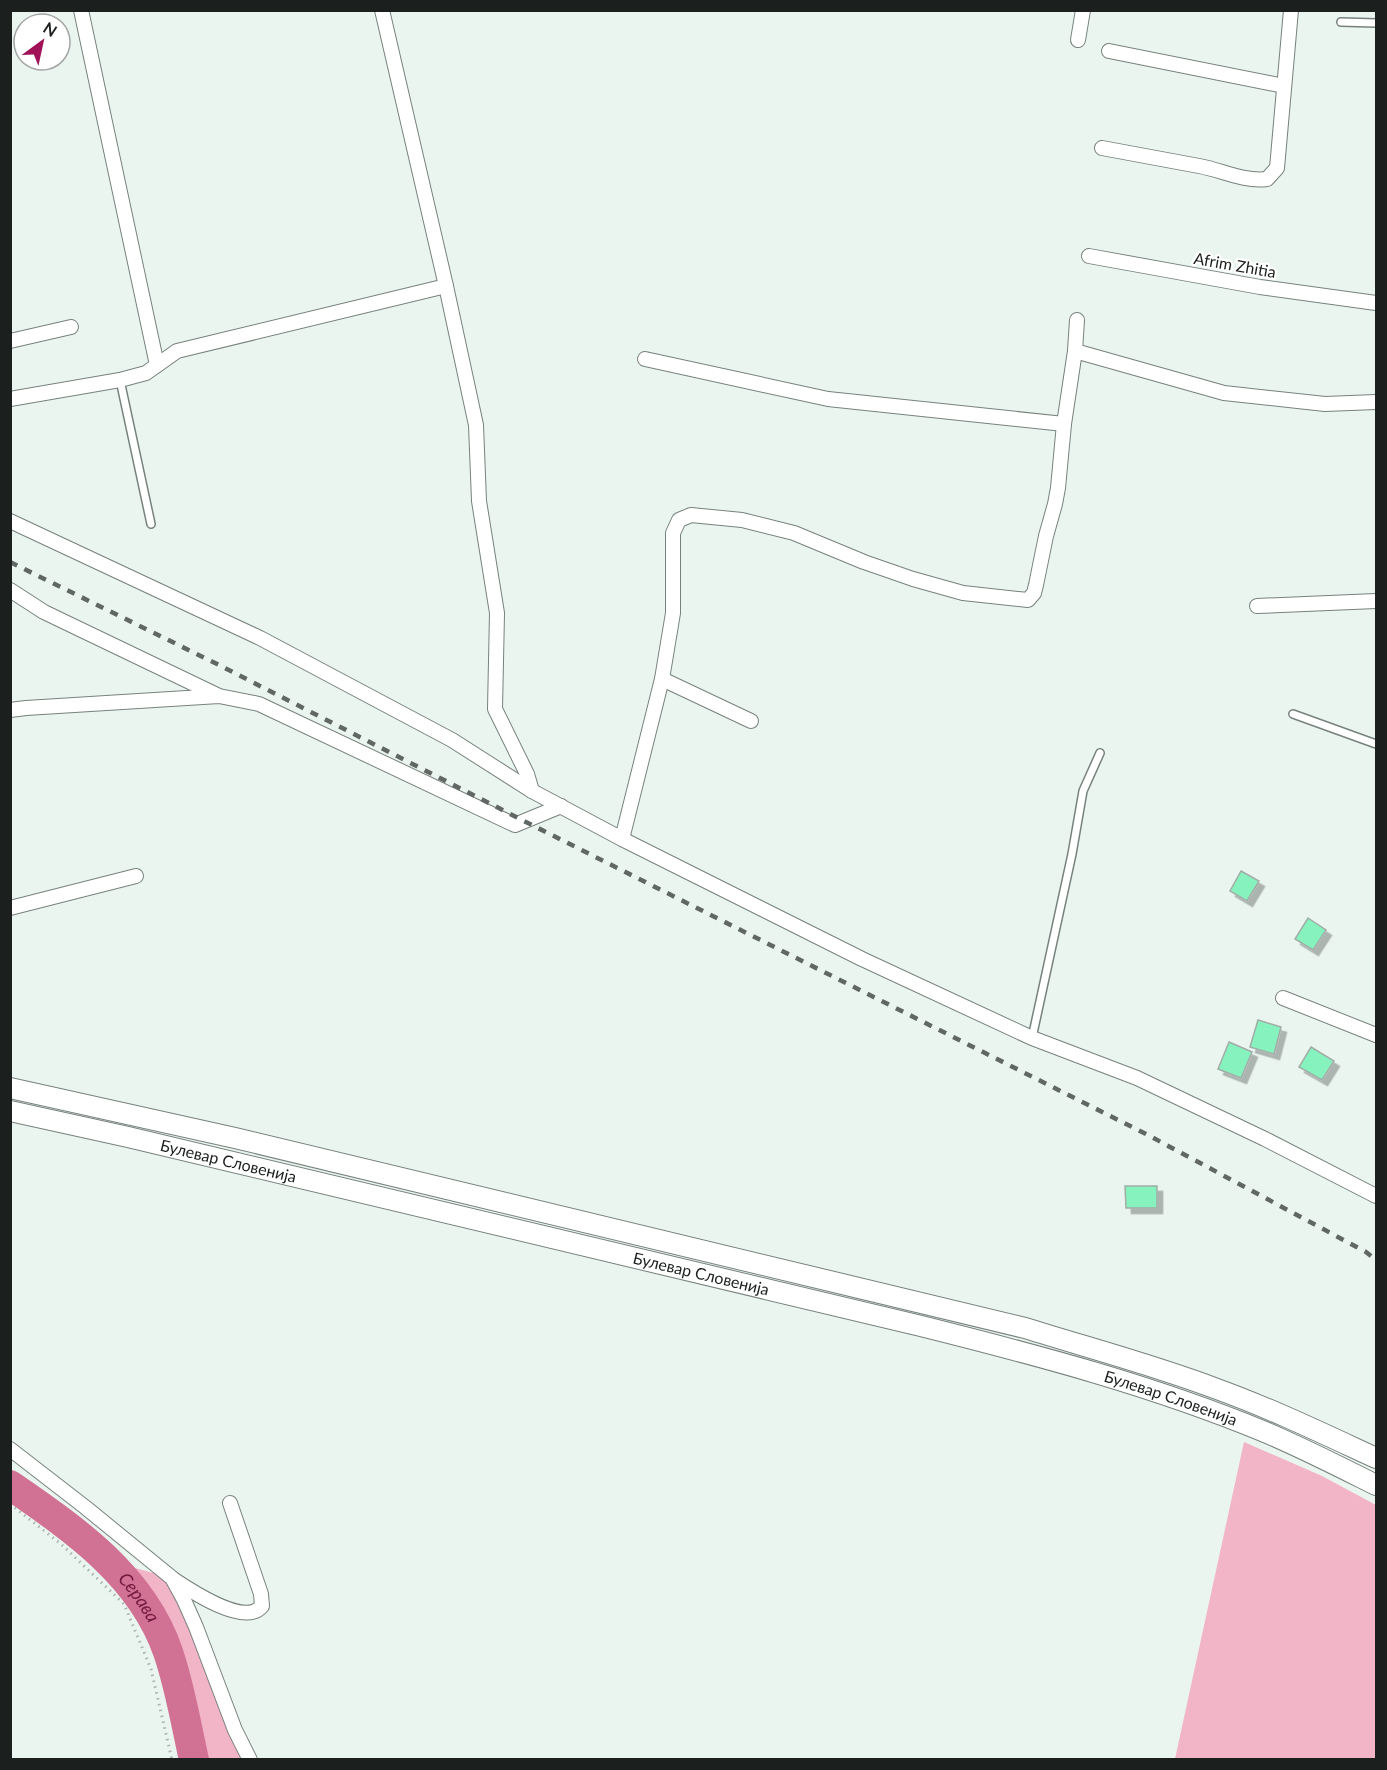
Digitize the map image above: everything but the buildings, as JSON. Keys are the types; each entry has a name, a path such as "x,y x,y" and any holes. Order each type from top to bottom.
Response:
{"street":[{"path":"81,10 157,365"},
{"path":"382,10 476,425 479,501 497,613 495,710 527,774 532,790"},
{"path":"1078,40 1083,10"},
{"path":"1102,148 1202,166 1226,174 1259,180 1268,179 1277,168 1291,10"},
{"path":"1109,51 1284,86"},
{"name":"Afrim Zhitia","path":"1089,256 1260,287 1377,303"},
{"path":"10,399 120,380 146,373 177,351 446,286"},
{"path":"622,839 662,679 673,613 673,533 678,520 692,515 742,520 794,533 864,562 963,593 1028,600 1034,593 1055,504 1077,320"},
{"path":"10,341 71,327"},
{"path":"1075,351 1224,393 1325,404 1377,402"},
{"path":"645,359 828,399 1064,424"},
{"path":"10,522 260,638 452,740 532,790 622,839 924,988 1032,1038 1148,1083 1377,1196"},
{"path":"10,590 44,612 219,696 259,704 515,825 561,806"},
{"path":"1257,606 1377,601"},
{"path":"662,679 751,722"},
{"path":"10,710 219,696"},
{"path":"10,908 136,876"},
{"path":"1283,998 1377,1035"},
{"name":"Булевар Словенија","path":"10,1088 246,1141 1025,1328 1151,1366 1216,1389 1297,1421 1377,1458"},
{"name":"Булевар Словенија","path":"10,1111 139,1139 1029,1353 1203,1408 1266,1433 1377,1485"},
{"path":"10,1449 172,1578 193,1592 231,1610 251,1613 258,1611 262,1606 261,1594 230,1503"},
{"path":"172,1578 196,1627 235,1730 250,1760"}],"lane":[{"path":"1341,22 1377,23"},
{"path":"120,380 151,524"},
{"path":"1293,714 1377,744"},
{"path":"1032,1038 1072,854 1083,791 1100,753"}],"path":[{"path":"10,1504 61,1544 124,1604 151,1669 172,1760"}],"shaded area":[{"path":"1244,1442 1322,1476 1376,1505 1376,1759 1175,1759"},
{"path":"109,1561 172,1578 250,1759 194,1759 183,1703 167,1647 145,1606"}],"waterway":[{"name":"Серава","path":"10,1485 58,1519 103,1556 141,1600 168,1652 194,1760"}],"railway":[{"path":"10,562 219,665 1146,1134 1366,1252 1376,1260"}]}
